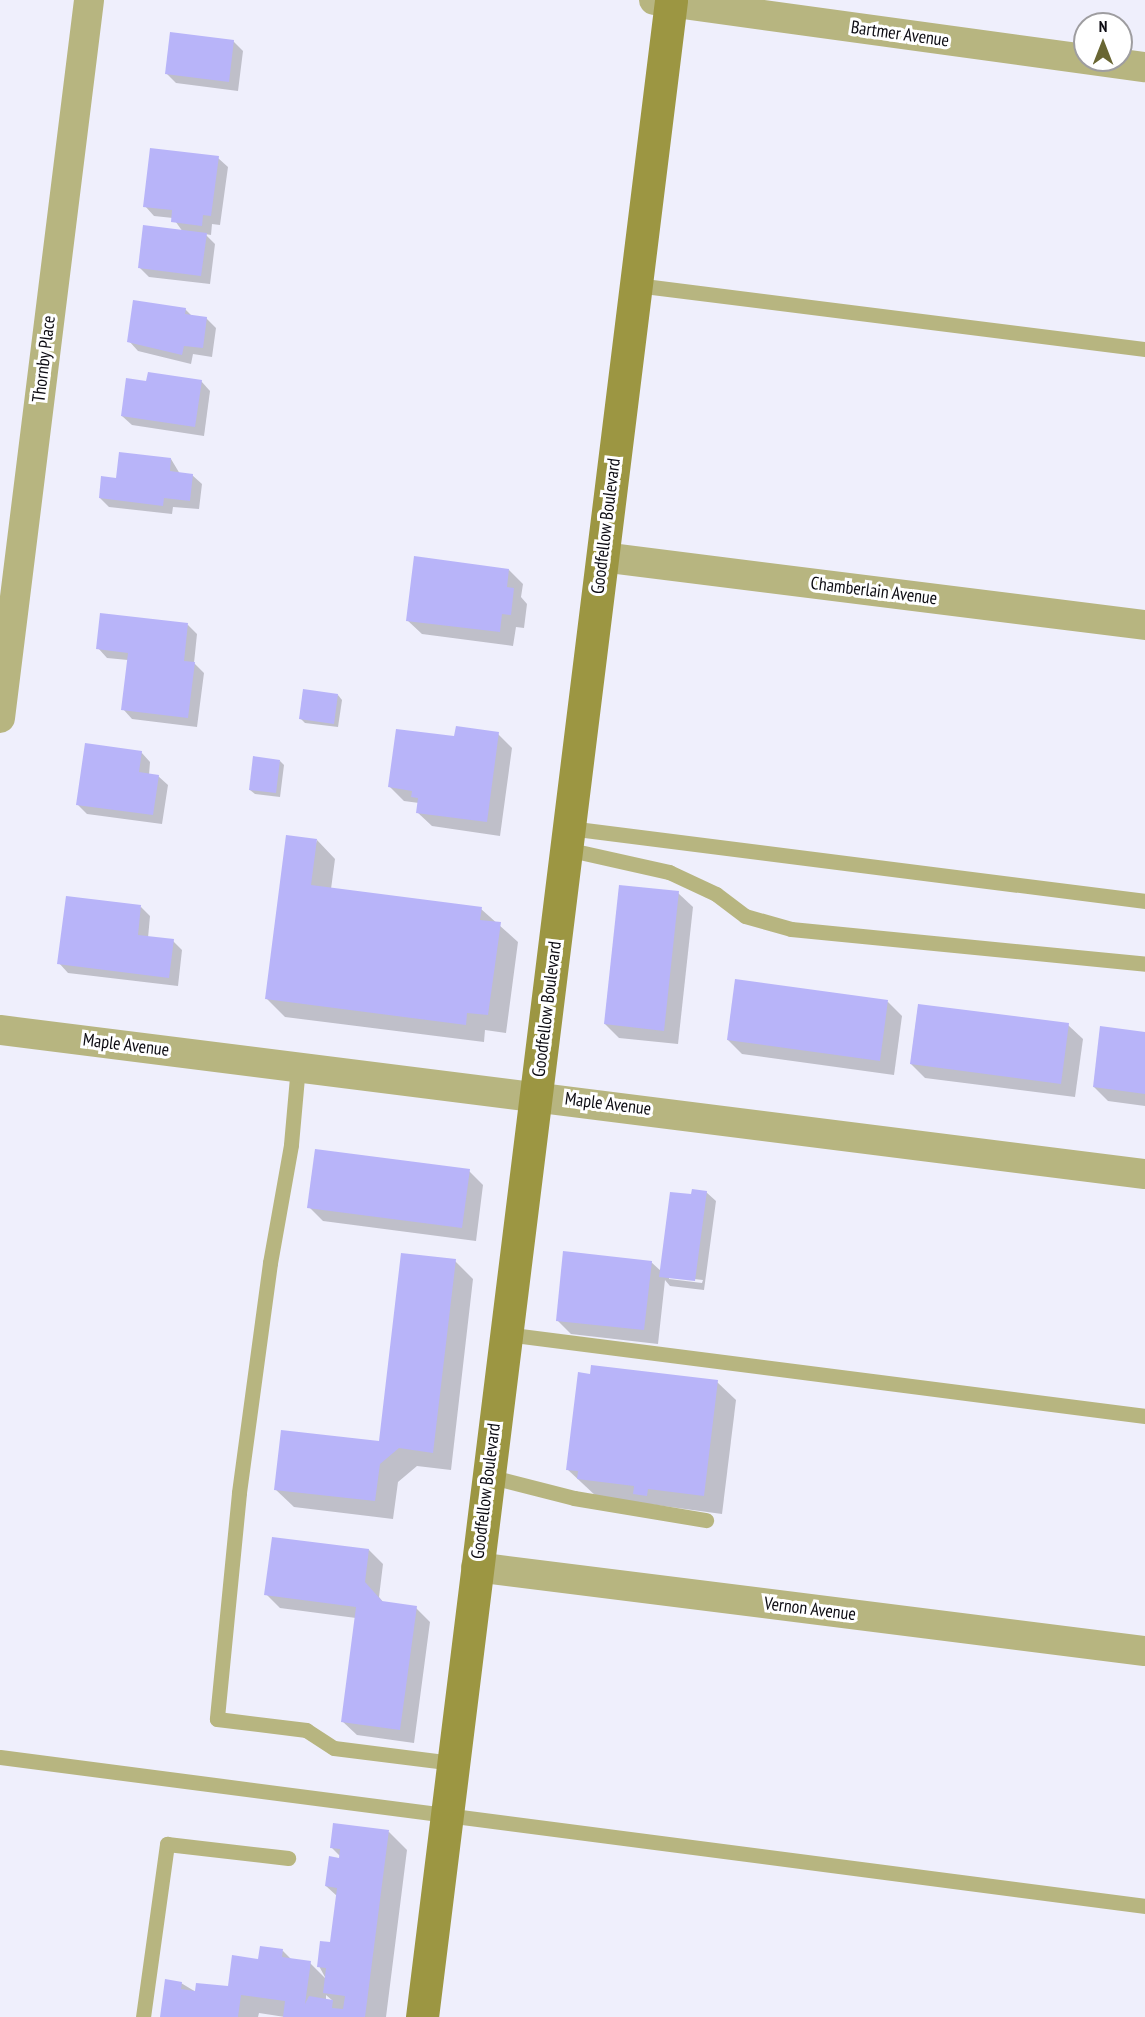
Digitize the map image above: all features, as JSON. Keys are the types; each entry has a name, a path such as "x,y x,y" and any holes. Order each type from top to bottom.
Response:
{"main road":[{"name":"Goodfellow Boulevard","path":"423,2017 476,1567 537,1095 636,285 665,1"}],"street":[{"name":"Thornby Place","path":"0,718 89,0"},
{"name":"Bartmer Avenue","path":"665,1 1145,68"},
{"name":"Chamberlain Avenue","path":"602,557 1145,625"},
{"name":"Maple Avenue","path":"1,1036 298,1066 1145,1174"},
{"name":"Vernon Avenue","path":"476,1567 1145,1651"}],"lane":[{"path":"636,285 1145,349"},
{"path":"568,838 1145,901"},
{"path":"568,838 669,872 716,894 745,916 791,929 1145,964"},
{"path":"298,1066 291,1145 270,1263 239,1493 217,1719 306,1730 334,1748 452,1763"},
{"path":"506,1334 1145,1416"},
{"path":"488,1476 574,1498 706,1520"},
{"path":"0,1757 1145,1906"},
{"path":"143,2017 167,1844 288,1858"}],"building":[{"path":"170,32 234,40 229,82 165,74"},
{"path":"150,148 219,156 211,216 203,215 202,226 171,222 172,210 143,207"},
{"path":"143,225 207,233 201,276 138,268"},
{"path":"133,300 186,308 185,314 207,317 203,348 184,346 182,355 127,342"},
{"path":"148,372 202,380 195,427 121,416 126,378 146,381"},
{"path":"119,452 171,458 170,471 193,474 190,501 164,498 163,506 99,498 101,476 116,478"},
{"path":"414,556 509,569 507,587 514,588 511,615 502,614 500,632 406,621"},
{"path":"100,613 188,623 184,661 195,662 188,718 121,710 128,653 96,649"},
{"path":"303,689 338,694 334,724 299,719"},
{"path":"456,726 499,732 487,822 416,813 418,798 411,797 412,791 388,787 396,729 454,736"},
{"path":"85,743 142,751 139,772 159,775 153,815 76,805"},
{"path":"253,756 280,760 276,793 249,790"},
{"path":"286,835 317,839 311,885 482,907 480,920 501,922 488,1015 467,1013 466,1025 265,999"},
{"path":"619,885 679,891 664,1031 604,1024"},
{"path":"66,896 141,905 138,935 174,939 169,978 57,964"},
{"path":"735,979 888,1000 880,1061 727,1040"},
{"path":"918,1004 1069,1023 1061,1084 910,1064"},
{"path":"1100,1026 1145,1032 1145,1094 1093,1087"},
{"path":"315,1149 470,1169 462,1228 307,1208"},
{"path":"692,1189 707,1191 695,1281 659,1277 670,1192 691,1194"},
{"path":"563,1251 652,1261 644,1330 556,1321"},
{"path":"401,1253 456,1259 433,1453 399,1448 380,1464 375,1501 274,1490 281,1430 379,1441"},
{"path":"591,1365 718,1380 704,1496 648,1489 647,1496 633,1494 634,1486 577,1479 578,1471 566,1470 578,1372 590,1374"},
{"path":"272,1537 369,1549 365,1582 382,1601 417,1606 400,1730 341,1722 356,1607 264,1595"},
{"path":"333,1823 389,1830 365,2017 283,2017 285,2001 241,1995 238,2017 160,2017 165,1979 182,1982 181,1989 195,1991 196,1983 228,1986 232,1955 258,1959 260,1946 283,1949 282,1957 311,1961 305,2004 309,1996 333,2000 332,2008 343,2009 345,1996 323,1993 326,1968 317,1967 320,1941 330,1942 337,1888 325,1886 329,1856 339,1858 340,1849 330,1848"}]}
